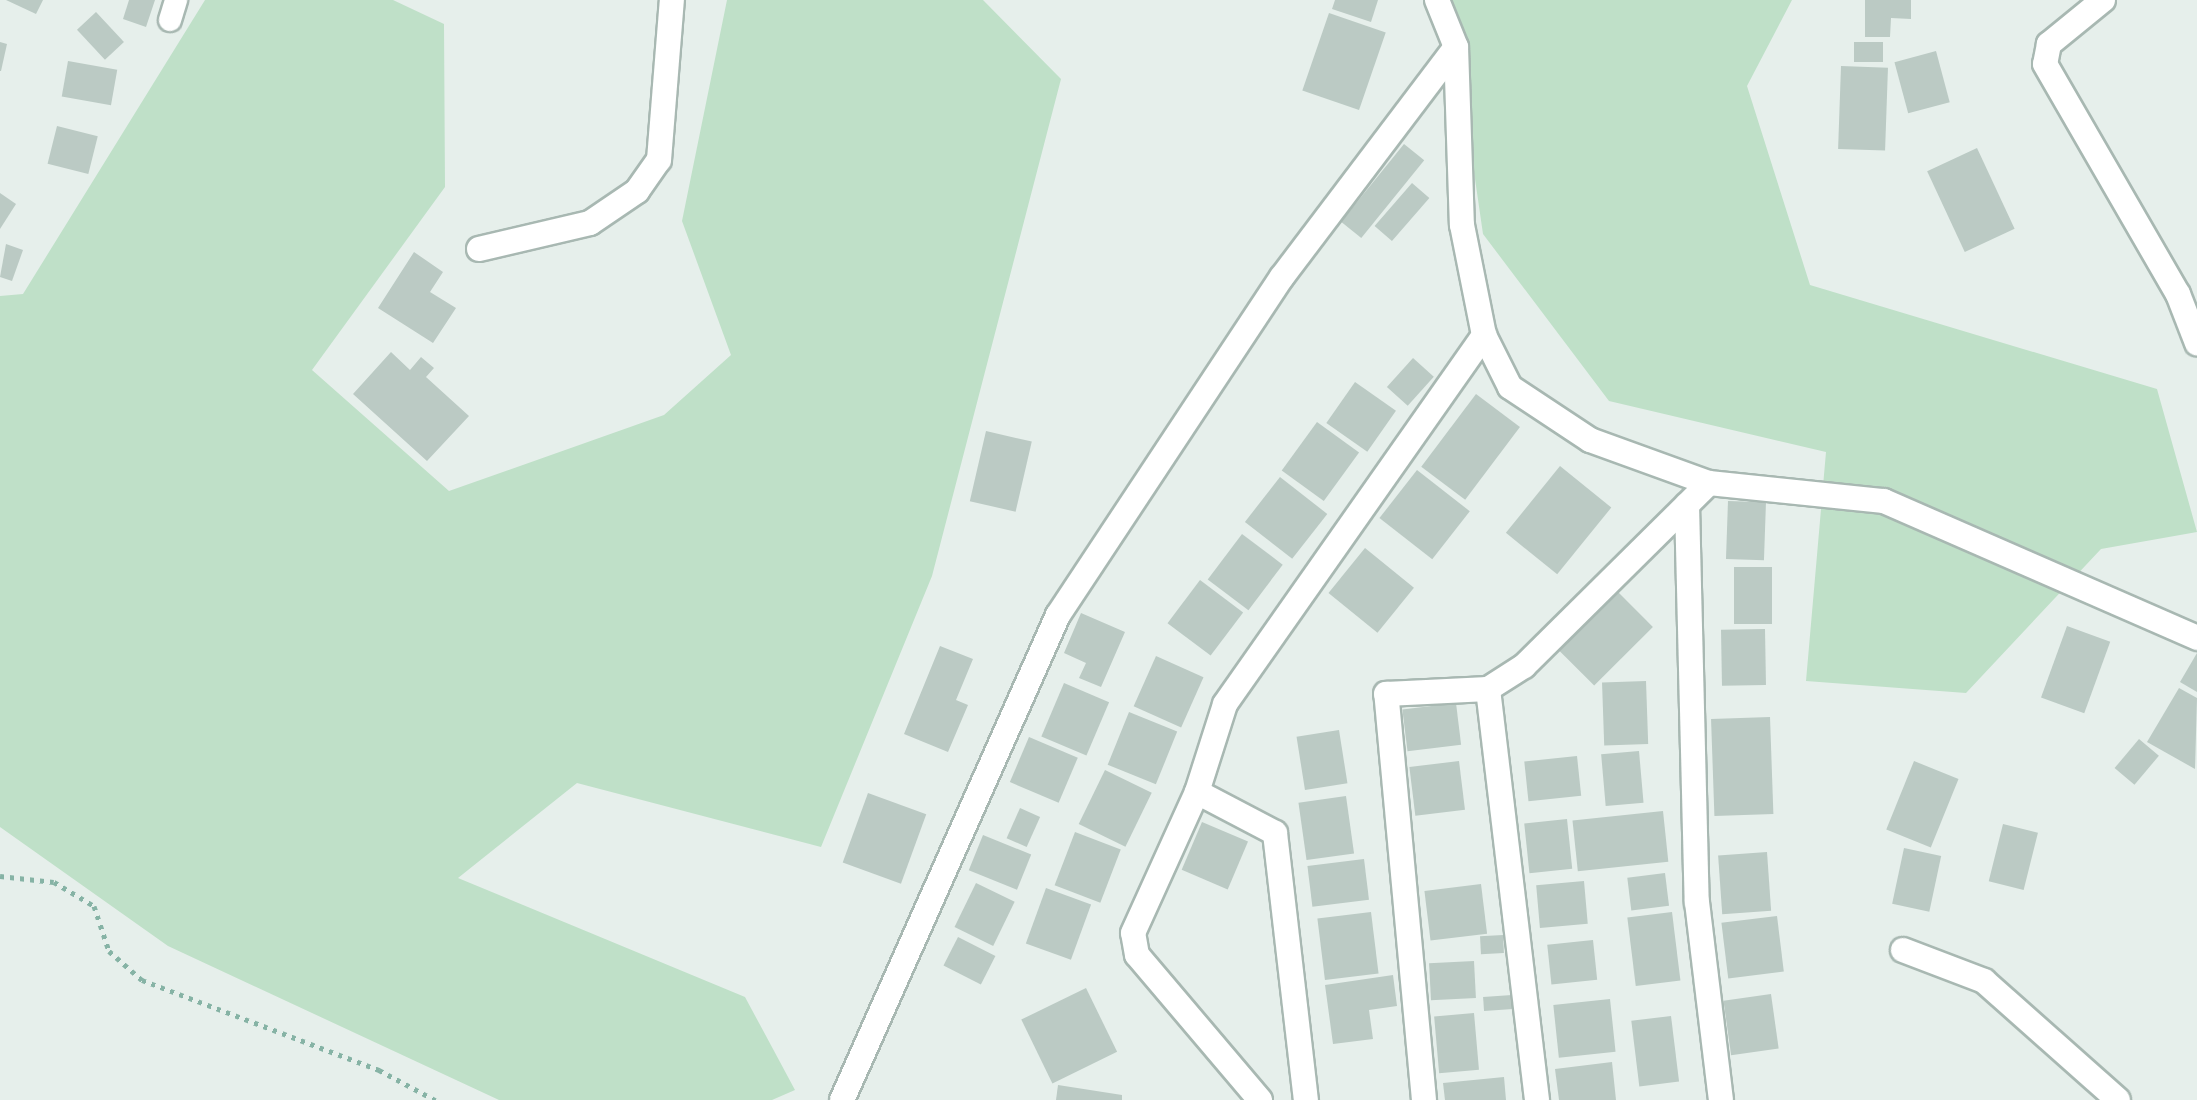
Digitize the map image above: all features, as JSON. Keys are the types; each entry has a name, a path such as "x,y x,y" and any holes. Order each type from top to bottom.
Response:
{"street":[{"path":"479,249 590,223 637,191 659,160 672,0"},
{"path":"1437,0 1456,47 1462,225 1484,335 1510,387 1567,425 1709,483 1884,501 2197,638"},
{"path":"2103,0 2049,44 2045,64 2178,294 2197,343"},
{"path":"842,1100 1058,615 1282,277 1456,47"},
{"path":"1260,1100 1137,955 1133,933 1197,792 1225,704 1484,335"},
{"path":"1424,1100 1386,694 1488,689 1524,666 1709,483"},
{"path":"1687,505 1697,902 1721,1100"},
{"path":"1488,689 1537,1100"},
{"path":"1197,792 1275,833 1306,1100"},
{"path":"1903,950 1984,981 2118,1100"}],"path":[{"path":"0,876 54,882 94,906 109,951 142,980 351,1058 435,1100"}],"green space":[{"path":"205,0 393,0 444,24 445,187 312,370 449,491 664,415 731,355 682,221 727,0 983,0 1061,79 932,576 821,847 577,783 458,878 745,997 795,1090 772,1100 499,1100 168,946 0,827 0,296 23,294"},
{"path":"1449,0 1792,0 1747,86 1810,285 2157,389 2197,532 2101,549 1966,693 1806,681 1826,452 1609,401 1483,234"}],"building":[{"path":"6,0 43,0 36,14"},
{"path":"129,0 155,0 146,27 123,19"},
{"path":"1335,0 1378,0 1371,22 1332,9"},
{"path":"1865,0 1911,0 1911,19 1891,18 1890,37 1865,37"},
{"path":"96,12 124,42 105,60 77,30"},
{"path":"1329,13 1386,33 1359,110 1302,91"},
{"path":"0,42 7,44 1,71 0,71"},
{"path":"1854,42 1883,42 1883,62 1854,62"},
{"path":"1936,51 1950,102 1908,113 1894,62"},
{"path":"68,61 117,70 111,105 62,96"},
{"path":"1841,66 1888,68 1885,151 1838,149"},
{"path":"57,126 98,136 88,174 48,164"},
{"path":"1404,144 1424,160 1361,238 1341,222"},
{"path":"1977,148 2015,229 1965,252 1927,171"},
{"path":"1412,183 1429,198 1392,241 1375,226"},
{"path":"0,193 16,204 0,229"},
{"path":"6,244 23,250 12,281 0,277"},
{"path":"414,252 443,272 430,292 456,308 433,343 378,308"},
{"path":"391,352 410,370 421,357 434,368 426,377 469,416 427,461 353,394"},
{"path":"1413,358 1434,377 1408,406 1387,387"},
{"path":"1355,382 1396,411 1367,452 1326,423"},
{"path":"1476,394 1520,427 1465,500 1421,467"},
{"path":"1317,422 1359,453 1324,501 1282,471"},
{"path":"986,431 1032,442 1016,512 970,501"},
{"path":"1560,466 1611,508 1557,574 1506,533"},
{"path":"1417,470 1470,511 1432,559 1379,518"},
{"path":"1280,477 1327,514 1292,559 1245,522"},
{"path":"1728,501 1766,502 1764,560 1726,559"},
{"path":"1242,534 1283,565 1248,610 1208,580"},
{"path":"1365,548 1414,588 1377,633 1328,593"},
{"path":"1734,567 1772,567 1772,624 1734,624"},
{"path":"1200,580 1243,612 1211,656 1168,623"},
{"path":"1614,588 1653,627 1594,686 1555,647"},
{"path":"1081,613 1125,632 1101,687 1079,678 1086,663 1064,653"},
{"path":"2067,626 2110,642 2084,713 2041,697"},
{"path":"1765,629 1766,685 1722,686 1721,630"},
{"path":"940,646 973,659 956,700 968,705 948,752 904,734"},
{"path":"2197,653 2197,692 2180,682"},
{"path":"1156,656 1204,677 1181,727 1134,706"},
{"path":"1646,681 1648,744 1604,745 1602,683"},
{"path":"1064,683 1109,702 1086,756 1041,736"},
{"path":"2179,688 2197,698 2195,769 2147,742"},
{"path":"1456,703 1461,745 1408,751 1402,710"},
{"path":"1129,712 1177,731 1156,784 1108,765"},
{"path":"1770,717 1773,814 1714,816 1711,719"},
{"path":"1339,730 1347,783 1305,790 1297,737"},
{"path":"1029,737 1078,758 1059,803 1010,782"},
{"path":"2139,739 2159,756 2134,785 2115,768"},
{"path":"1639,751 1644,803 1606,806 1601,754"},
{"path":"1577,756 1581,796 1528,801 1524,762"},
{"path":"1459,761 1465,810 1415,816 1409,767"},
{"path":"1914,761 1959,779 1931,848 1886,830"},
{"path":"1105,770 1152,793 1125,847 1079,824"},
{"path":"868,793 926,814 901,884 843,863"},
{"path":"1346,796 1354,853 1307,860 1298,803"},
{"path":"1020,808 1040,817 1027,847 1007,838"},
{"path":"1663,811 1668,862 1578,871 1572,821"},
{"path":"1567,819 1572,869 1529,873 1524,823"},
{"path":"1202,822 1248,842 1228,889 1182,870"},
{"path":"2003,824 2038,833 2024,890 1989,881"},
{"path":"1075,832 1121,850 1100,903 1055,885"},
{"path":"983,835 1031,854 1017,890 969,870"},
{"path":"1904,848 1941,856 1929,912 1892,904"},
{"path":"1767,852 1771,911 1722,914 1718,855"},
{"path":"1364,859 1369,900 1312,907 1307,866"},
{"path":"1665,873 1669,906 1631,910 1627,878"},
{"path":"1584,881 1588,924 1540,928 1536,885"},
{"path":"976,883 1015,902 993,946 955,927"},
{"path":"1481,884 1487,934 1431,941 1424,891"},
{"path":"1046,888 1091,904 1071,960 1026,943"},
{"path":"1371,912 1379,974 1325,980 1317,919"},
{"path":"1672,912 1680,980 1636,986 1627,917"},
{"path":"1777,916 1784,972 1728,978 1721,923"},
{"path":"1503,935 1504,953 1481,954 1480,936"},
{"path":"958,937 995,956 981,985 943,966"},
{"path":"1593,940 1597,980 1551,985 1547,945"},
{"path":"1474,961 1476,998 1431,1000 1429,963"},
{"path":"1393,975 1397,1006 1369,1010 1373,1039 1333,1044 1325,985"},
{"path":"1086,988 1117,1052 1052,1083 1021,1020"},
{"path":"1771,994 1779,1048 1731,1055 1723,1001"},
{"path":"1512,995 1513,1009 1484,1011 1483,997"},
{"path":"1610,999 1616,1052 1559,1058 1553,1005"},
{"path":"1474,1013 1479,1070 1439,1073 1434,1016"},
{"path":"1671,1016 1679,1082 1639,1086 1631,1021"},
{"path":"1612,1062 1616,1100 1559,1100 1555,1069"},
{"path":"1504,1077 1506,1100 1445,1100 1443,1083"},
{"path":"1058,1085 1122,1095 1122,1100 1056,1100"}]}
